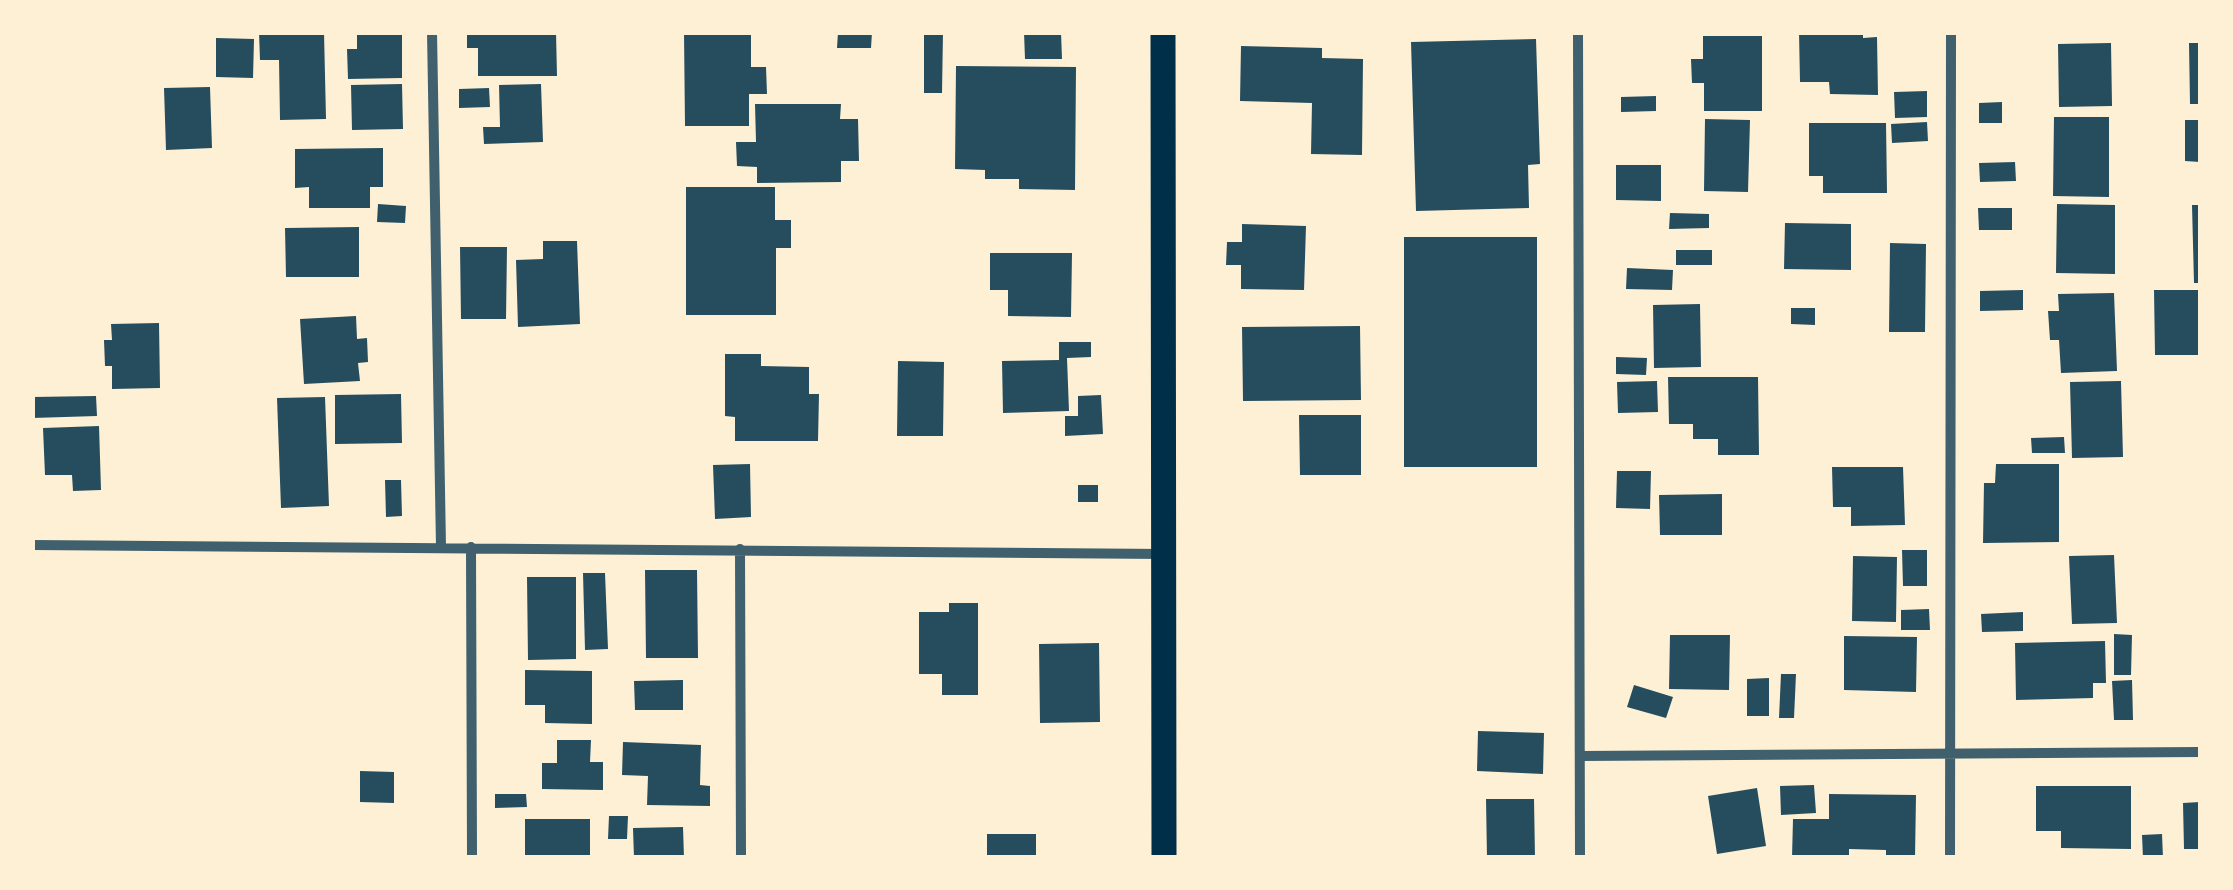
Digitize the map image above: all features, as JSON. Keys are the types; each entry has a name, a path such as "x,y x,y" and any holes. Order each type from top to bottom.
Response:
{"main road":[{"path":"1163,32 1164,858"}],"street":[{"path":"432,32 441,547"},
{"path":"1578,32 1580,858"},
{"path":"1950,858 1951,32"},
{"path":"32,545 1165,554"},
{"path":"471,547 472,858"},
{"path":"740,549 741,858"},
{"path":"1581,756 2200,752"}],"building":[{"path":"259,32 324,32 326,119 280,120 279,60 260,60"},
{"path":"357,32 402,32 402,78 348,79 347,49 357,49"},
{"path":"467,32 556,32 557,76 478,76 478,48 467,48"},
{"path":"838,32 872,32 871,48 837,48"},
{"path":"924,32 943,32 942,93 924,93"},
{"path":"1024,32 1061,32 1062,59 1025,59"},
{"path":"1799,32 1863,32 1863,38 1877,37 1878,95 1830,94 1829,82 1800,82"},
{"path":"684,33 751,33 751,67 766,67 767,94 749,94 749,126 685,126"},
{"path":"1703,36 1762,36 1762,111 1704,111 1704,83 1692,83 1691,59 1703,59"},
{"path":"216,38 254,39 253,78 216,77"},
{"path":"1536,39 1540,164 1528,165 1529,208 1416,211 1411,42"},
{"path":"2111,43 2112,106 2059,107 2058,44"},
{"path":"2189,43 2200,43 2200,104 2190,104"},
{"path":"1241,46 1322,48 1322,58 1363,59 1362,155 1311,154 1312,103 1240,101"},
{"path":"956,66 1076,67 1075,190 1019,189 1019,179 985,179 985,170 955,169"},
{"path":"402,84 403,129 352,130 351,85"},
{"path":"541,84 543,142 484,144 483,127 500,127 499,85"},
{"path":"210,87 212,148 166,150 164,88"},
{"path":"489,88 490,107 459,108 459,89"},
{"path":"1927,91 1927,117 1895,118 1894,92"},
{"path":"1656,96 1656,111 1621,112 1621,97"},
{"path":"2002,102 2002,123 1979,123 1979,103"},
{"path":"755,104 841,104 840,119 858,119 859,161 841,161 841,182 757,183 757,167 737,166 736,142 756,142"},
{"path":"2054,117 2109,117 2109,197 2053,196"},
{"path":"1705,119 1750,120 1748,192 1704,191"},
{"path":"2185,120 2200,120 2200,162 2185,161"},
{"path":"1927,122 1928,141 1892,143 1891,124"},
{"path":"1809,123 1886,123 1887,193 1823,193 1823,176 1809,176"},
{"path":"383,148 383,187 370,187 370,208 309,208 309,187 295,188 295,149"},
{"path":"2015,162 2016,181 1980,182 1979,163"},
{"path":"1616,165 1661,165 1661,201 1616,200"},
{"path":"686,187 775,187 775,220 791,220 791,248 776,248 776,315 686,315"},
{"path":"378,204 406,206 405,223 377,222"},
{"path":"2057,204 2115,205 2115,274 2056,273"},
{"path":"2192,205 2200,205 2200,283 2194,283"},
{"path":"1978,208 2012,208 2012,230 1979,230"},
{"path":"1670,213 1709,214 1709,228 1669,229"},
{"path":"1785,223 1851,224 1851,270 1784,269"},
{"path":"1242,224 1306,226 1304,290 1241,289 1241,265 1226,265 1227,242 1242,242"},
{"path":"359,227 359,277 286,277 285,228"},
{"path":"1404,237 1537,237 1537,467 1404,467"},
{"path":"543,241 577,241 580,324 518,327 516,260 543,259"},
{"path":"1890,243 1926,244 1925,332 1889,332"},
{"path":"460,247 507,247 506,319 461,319"},
{"path":"1676,250 1712,250 1712,265 1676,265"},
{"path":"990,253 1072,253 1071,317 1008,316 1008,290 990,290"},
{"path":"1627,268 1673,270 1672,290 1626,289"},
{"path":"2023,290 2023,310 1980,311 1980,291"},
{"path":"2154,290 2200,290 2200,355 2155,355"},
{"path":"2114,293 2117,371 2061,373 2059,340 2050,340 2048,311 2059,311 2058,294"},
{"path":"1700,304 1701,367 1654,368 1653,305"},
{"path":"1791,308 1815,308 1815,325 1791,324"},
{"path":"356,316 357,339 367,338 368,362 358,363 360,381 304,384 300,319"},
{"path":"159,323 160,388 112,389 112,366 105,366 104,340 112,340 111,324"},
{"path":"1360,326 1361,400 1243,401 1242,327"},
{"path":"1059,342 1091,342 1091,357 1067,358 1069,411 1003,413 1002,361 1059,360"},
{"path":"725,354 761,354 761,366 809,367 809,394 819,394 818,441 735,441 735,417 725,416"},
{"path":"1616,357 1647,358 1646,375 1616,374"},
{"path":"898,361 944,362 943,436 897,436"},
{"path":"1668,377 1758,377 1759,455 1718,455 1718,439 1693,439 1693,424 1669,424"},
{"path":"1657,381 1658,412 1618,413 1617,382"},
{"path":"2121,381 2123,457 2072,458 2070,382"},
{"path":"401,394 402,443 335,444 335,395"},
{"path":"1101,395 1103,434 1065,436 1065,416 1078,416 1078,396"},
{"path":"96,396 97,416 32,418 32,397"},
{"path":"325,397 329,506 281,508 277,398"},
{"path":"1299,415 1361,415 1361,475 1300,475"},
{"path":"99,426 101,490 73,491 72,475 45,475 43,428"},
{"path":"2064,437 2065,453 2032,453 2031,438"},
{"path":"750,464 751,517 715,519 713,465"},
{"path":"1996,464 2059,464 2059,542 1983,543 1984,483 1995,483"},
{"path":"1832,467 1903,467 1905,525 1851,526 1851,507 1833,507"},
{"path":"1617,471 1651,471 1650,509 1616,508"},
{"path":"385,480 401,480 402,516 386,517"},
{"path":"1078,485 1098,485 1098,502 1078,502"},
{"path":"1722,494 1722,535 1660,535 1659,495"},
{"path":"1902,550 1927,550 1927,586 1903,586"},
{"path":"2114,555 2117,623 2072,624 2069,556"},
{"path":"1853,556 1897,557 1896,622 1852,621"},
{"path":"645,570 697,570 698,658 646,658"},
{"path":"583,573 605,573 608,649 585,650"},
{"path":"527,577 576,577 576,659 528,660"},
{"path":"949,603 978,603 978,695 942,695 942,674 919,674 919,612 949,612"},
{"path":"1929,609 1930,630 1901,630 1901,610"},
{"path":"2023,612 2023,631 1982,632 1981,614"},
{"path":"2114,634 2132,635 2131,675 2114,675"},
{"path":"1670,635 1730,635 1729,690 1669,689"},
{"path":"1844,636 1917,637 1916,692 1844,690"},
{"path":"2105,641 2106,683 2093,683 2093,698 2016,700 2015,643"},
{"path":"1099,643 1100,722 1040,723 1039,644"},
{"path":"525,670 592,671 592,724 545,723 545,705 525,705"},
{"path":"1781,674 1796,674 1794,718 1779,718"},
{"path":"1769,678 1769,716 1747,716 1747,679"},
{"path":"683,680 683,710 635,710 634,681"},
{"path":"2132,680 2133,720 2114,720 2112,681"},
{"path":"1634,685 1673,697 1666,718 1627,707"},
{"path":"1478,731 1544,733 1543,774 1477,771"},
{"path":"557,740 591,740 590,762 603,762 603,790 542,789 542,763 557,763"},
{"path":"623,742 701,745 700,785 710,786 710,806 647,805 648,776 622,775"},
{"path":"360,771 394,772 394,803 360,802"},
{"path":"1814,785 1816,813 1781,815 1780,786"},
{"path":"2036,786 2131,786 2131,849 2061,848 2061,831 2036,831"},
{"path":"1757,788 1766,846 1717,854 1708,796"},
{"path":"495,794 526,794 527,807 495,808"},
{"path":"1829,794 1916,795 1915,858 1886,858 1886,850 1849,849 1849,858 1792,858 1793,819 1829,819"},
{"path":"1486,799 1534,799 1535,858 1487,858"},
{"path":"2200,802 2200,849 2184,849 2183,803"},
{"path":"609,816 628,816 627,839 608,839"},
{"path":"525,819 590,819 590,858 525,856"},
{"path":"683,827 684,858 634,858 633,828"},
{"path":"987,834 1036,834 1036,858 987,858"},
{"path":"2162,834 2163,858 2143,858 2142,835"}]}
